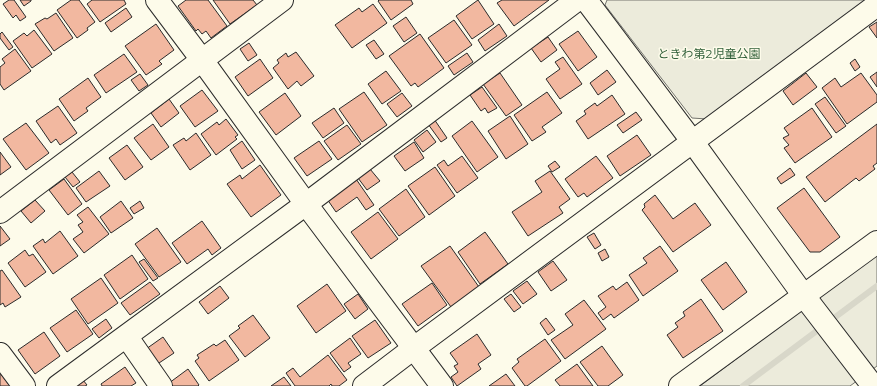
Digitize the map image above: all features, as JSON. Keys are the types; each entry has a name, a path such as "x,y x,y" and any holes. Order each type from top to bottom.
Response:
{"street":[{"path":"157,0 306,204 442,386"},
{"path":"0,212 282,0"},
{"path":"58,386 127,337 306,204 577,0"},
{"path":"586,0 692,141 804,296 873,386"},
{"path":"364,386 877,5"},
{"path":"680,386 877,242"},
{"path":"127,337 161,386"},
{"path":"0,354 24,386"}],"green space":[{"name":"ときわ第2児童公園","path":"607,0 871,0 707,119 692,118 605,5"},
{"path":"877,254 877,366 850,386 700,386"}],"building":[{"path":"9,0 14,0 26,17 20,21 16,15 13,18 3,4"},
{"path":"20,0 31,0 31,1 24,6"},
{"path":"71,0 79,0 95,22 87,28 88,30 77,38 57,10"},
{"path":"92,0 124,0 126,4 100,22 87,4"},
{"path":"186,0 208,0 227,26 211,38 206,31 202,34 198,29 196,31 178,6"},
{"path":"213,0 253,0 257,5 230,24"},
{"path":"411,0 413,4 391,20 378,1"},
{"path":"478,0 494,24 472,39 456,16"},
{"path":"502,0 549,0 514,26 497,3"},
{"path":"373,4 387,23 352,48 335,25 359,8 362,12"},
{"path":"126,8 132,17 111,32 105,23"},
{"path":"56,13 73,38 54,51 35,24"},
{"path":"406,17 417,33 404,42 393,26"},
{"path":"454,20 472,45 446,63 428,38"},
{"path":"877,22 877,38 869,27"},
{"path":"156,24 174,50 159,61 162,64 146,75 125,46"},
{"path":"499,24 507,36 485,51 478,40"},
{"path":"34,30 52,54 32,68 13,41 24,33 27,36"},
{"path":"578,31 597,57 578,71 559,44"},
{"path":"2,32 13,47 9,50 0,38 0,34"},
{"path":"420,34 444,68 418,87 415,83 411,86 389,56"},
{"path":"548,37 557,50 541,62 531,48"},
{"path":"374,40 384,54 376,59 366,45"},
{"path":"249,43 257,55 248,61 240,49"},
{"path":"15,49 31,71 4,90 0,84 0,67 5,63 2,59"},
{"path":"296,52 314,76 301,86 297,81 288,89 273,68 279,63 277,60 286,53 288,57"},
{"path":"467,53 473,62 454,75 448,66"},
{"path":"124,54 137,72 106,93 94,75"},
{"path":"563,57 582,84 560,99 546,79 560,69 555,62"},
{"path":"260,59 273,78 248,96 235,77"},
{"path":"855,59 860,67 855,71 850,63"},
{"path":"607,70 616,82 598,95 590,83"},
{"path":"386,71 401,91 382,104 368,84"},
{"path":"877,72 877,87 870,77"},
{"path":"500,73 522,105 506,116 483,84"},
{"path":"806,73 817,87 793,105 783,91"},
{"path":"861,73 877,95 877,102 847,124 822,88 835,78 841,87"},
{"path":"140,74 148,85 139,91 131,80"},
{"path":"88,78 101,97 86,108 88,111 74,121 59,99"},
{"path":"482,87 497,108 488,113 485,108 481,111 470,95"},
{"path":"202,90 218,111 195,127 180,106"},
{"path":"364,92 387,125 362,142 339,109"},
{"path":"547,92 562,113 542,127 546,132 532,141 514,115"},
{"path":"285,93 301,116 276,135 259,112"},
{"path":"402,93 412,106 397,117 387,104"},
{"path":"612,95 625,114 588,139 576,121 586,114 584,111 595,103 597,106"},
{"path":"825,97 846,126 836,133 815,104"},
{"path":"169,99 179,113 161,127 151,113"},
{"path":"58,106 77,133 60,145 56,139 51,143 36,121"},
{"path":"334,108 344,123 323,138 312,123"},
{"path":"812,108 832,137 795,163 784,148 789,145 783,138 789,135 784,128"},
{"path":"636,112 642,120 623,133 617,125"},
{"path":"510,116 528,144 506,159 488,131"},
{"path":"226,119 238,135 235,137 237,139 216,155 201,134 217,122 219,125"},
{"path":"434,119 447,138 441,142 428,124"},
{"path":"472,121 498,157 477,172 452,136"},
{"path":"26,123 49,153 26,170 3,139"},
{"path":"153,124 169,147 151,160 134,138"},
{"path":"877,124 877,163 873,166 875,169 859,181 856,178 825,202 806,177"},
{"path":"347,125 361,144 338,160 324,141"},
{"path":"427,130 436,142 423,152 414,140"},
{"path":"196,133 211,155 190,170 173,145 184,138 186,141"},
{"path":"637,135 651,155 620,176 607,156"},
{"path":"242,141 255,160 242,169 230,150"},
{"path":"319,141 332,159 307,176 294,158"},
{"path":"414,142 424,158 405,171 394,156"},
{"path":"127,145 143,167 125,180 109,158"},
{"path":"0,152 11,167 0,175"},
{"path":"462,156 478,178 457,193 437,165 444,160 448,166"},
{"path":"596,156 613,178 587,197 584,193 578,197 565,179"},
{"path":"555,161 560,167 552,172 548,166"},
{"path":"260,165 281,195 251,217 227,184 240,175 242,179"},
{"path":"435,167 455,196 429,215 408,186"},
{"path":"790,168 795,175 781,184 777,178"},
{"path":"370,169 380,181 367,190 358,178"},
{"path":"99,171 110,186 86,202 76,188"},
{"path":"550,171 570,199 559,207 563,213 528,236 512,212 542,192 535,181"},
{"path":"72,172 80,182 73,187 65,177"},
{"path":"64,179 82,204 68,215 49,190"},
{"path":"356,179 374,205 366,210 357,197 336,212 327,199"},
{"path":"804,188 840,237 820,252 810,252 777,208"},
{"path":"406,189 425,217 399,236 379,209"},
{"path":"655,195 673,219 695,203 711,225 673,252 642,210 645,207 644,204"},
{"path":"35,200 45,211 31,223 21,211"},
{"path":"121,201 133,218 111,233 100,217"},
{"path":"140,201 144,208 134,214 130,208"},
{"path":"88,207 109,234 84,253 73,239 83,232 78,225 83,222 77,215"},
{"path":"378,212 398,239 371,259 351,232"},
{"path":"202,221 221,248 212,255 208,249 187,264 172,243"},
{"path":"0,226 10,239 0,246"},
{"path":"157,228 181,262 159,277 135,244"},
{"path":"60,231 78,256 53,274 33,246 43,239 45,243"},
{"path":"485,232 508,264 480,284 458,252"},
{"path":"594,233 601,245 595,249 587,237"},
{"path":"450,246 479,287 451,307 421,266"},
{"path":"660,246 678,271 643,296 629,275 647,263 643,258"},
{"path":"605,249 609,257 602,261 598,253"},
{"path":"25,250 29,256 33,254 46,272 25,287 8,263"},
{"path":"132,255 148,279 120,299 104,275"},
{"path":"144,259 158,278 153,281 139,262"},
{"path":"553,261 567,280 551,291 538,272"},
{"path":"726,262 747,292 723,310 701,280"},
{"path":"2,270 21,297 5,307 3,303 0,305 0,271"},
{"path":"101,278 118,303 88,324 71,299"},
{"path":"527,281 537,294 523,304 513,291"},
{"path":"150,282 160,294 130,315 121,303"},
{"path":"627,282 639,300 614,318 611,314 603,320 598,313 606,307 598,296 613,286 616,290"},
{"path":"432,283 447,305 418,326 402,304"},
{"path":"327,284 346,311 316,333 297,306"},
{"path":"220,286 229,298 208,314 199,302"},
{"path":"358,294 368,309 355,319 344,304"},
{"path":"511,294 521,307 514,312 504,299"},
{"path":"701,299 723,331 683,358 667,335 678,327 675,323 685,316 683,312"},
{"path":"584,300 606,329 565,359 551,340 573,325 565,314"},
{"path":"76,310 93,334 67,352 50,328"},
{"path":"253,315 270,338 245,357 229,336 240,328 238,326"},
{"path":"546,318 555,330 548,335 540,323"},
{"path":"106,319 112,328 99,338 92,329"},
{"path":"375,320 391,343 368,358 352,336"},
{"path":"44,332 60,356 35,374 18,350"},
{"path":"477,334 491,355 478,364 481,369 457,386 451,377 458,372 454,366 458,364 450,353"},
{"path":"163,337 174,353 150,369 139,354"},
{"path":"350,338 361,354 348,363 351,367 344,372 330,353"},
{"path":"545,339 561,361 525,386 512,368 519,362 517,359"},
{"path":"225,340 239,360 209,381 195,361 199,358 197,355 214,344 216,346"},
{"path":"602,346 623,375 608,386 598,386 580,362"},
{"path":"328,355 347,380 339,386 332,386 331,384 329,386 295,386 286,373 293,368 300,377"},
{"path":"577,364 593,386 560,386 555,380"},
{"path":"125,367 136,383 131,386 102,386 101,384"},
{"path":"188,369 199,385 198,386 165,386"},
{"path":"0,373 10,386 0,386"},
{"path":"506,374 515,386 489,386"},
{"path":"284,377 291,386 271,386"},
{"path":"83,380 87,385 76,386"}],"waterway":[{"path":"743,386 877,286"}]}
